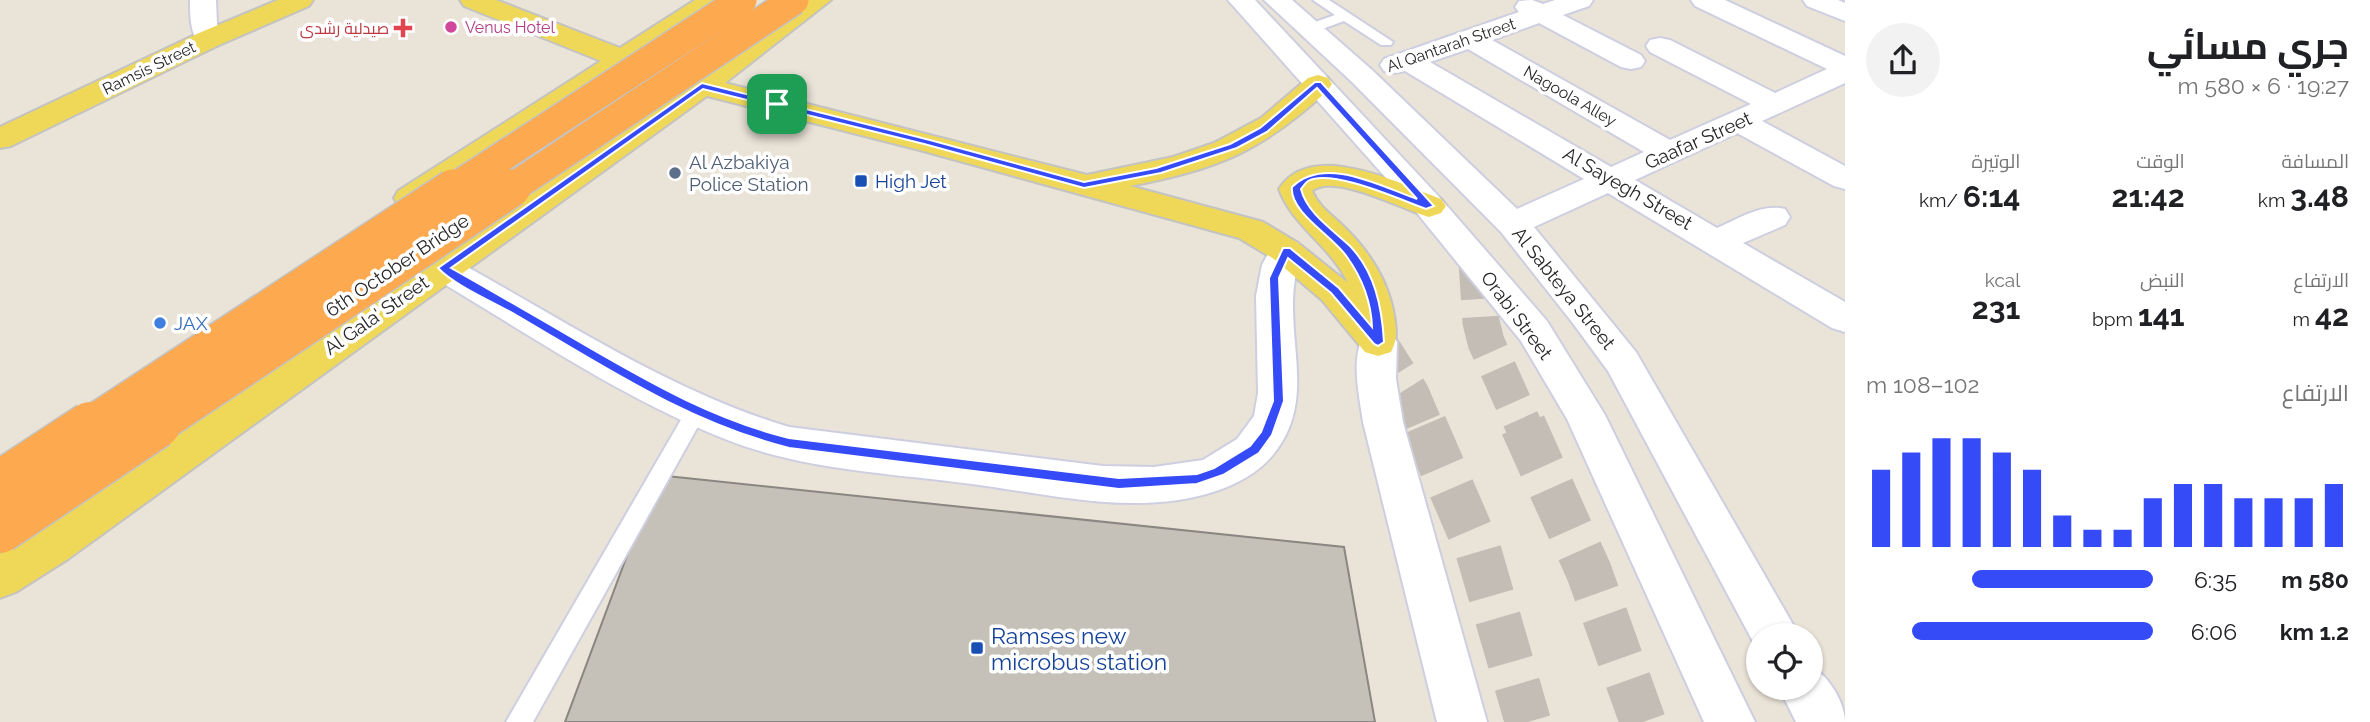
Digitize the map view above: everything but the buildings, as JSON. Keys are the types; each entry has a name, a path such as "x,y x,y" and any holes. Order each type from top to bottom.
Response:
{"highway":[{"name":"6th October Bridge","path":"0,484 742,0"},
{"name":"6th October Bridge","path":"0,530 794,0"}],"main road":[{"name":"Ramsis Street","path":"0,139 209,39 300,0"},
{"path":"0,463 713,0"},
{"name":"Al Gala' Street","path":"0,578 52,545 702,86 818,0"},
{"path":"478,1 624,60 702,86 927,142 1251,230 1286,251 1335,291 1378,342"},
{"path":"1084,185 1157,171 1233,146 1264,130 1318,84"},
{"path":"1378,342 1377,311 1367,280 1349,252 1300,204 1296,189 1306,178 1327,175 1350,179 1429,206"}],"street":[{"path":"203,0 204,24 209,39"},
{"name":"Orabi Street","path":"1241,0 1429,206 1534,331 1585,415 1730,722"},
{"name":"Al Sabteya Street","path":"1277,0 1314,14 1362,76 1513,225 1622,362 1768,623"},
{"path":"1514,0 1632,61"},
{"name":"Al Qantarah Street","path":"1362,76 1398,51 1471,39 1580,0"},
{"path":"1703,0 1845,67"},
{"path":"1816,0 1845,13"},
{"name":"Nagoola Alley","path":"1471,39 1668,153"},
{"path":"1660,46 1777,105"},
{"name":"Al Sayegh Street","path":"1398,51 1717,241 1837,305"},
{"name":"Gaafar Street","path":"1513,225 1845,72"},
{"path":"1740,122 1845,179"},
{"path":"1717,241 1773,217"},
{"path":"443,268 696,412 756,435 789,443 1119,483 1197,479 1219,472 1254,449 1274,418 1279,401 1274,278 1286,251"},
{"path":"1378,342 1376,379 1383,422 1462,722"},
{"path":"1811,700 1823,722"}],"lane":[{"path":"1314,14 1345,16"},
{"path":"1314,14 1345,16 1398,51"},
{"path":"519,722 696,412"}],"tunnel":[{"path":"1477,262 1481,322 1486,342 1524,427"},
{"path":"1378,342 1411,394 1425,427"},
{"path":"1424,425 1478,550 1528,722"},
{"path":"1523,425 1589,572 1643,722"}],"place":[{"name":"Venus Hotel","path":"451,27"},
{"name":"صيدلية رشدى","path":"403,28"},
{"name":"Al Azbakiya Police Station","path":"675,173"},
{"name":"High Jet","path":"861,181"},
{"name":"JAX","path":"160,323"},
{"name":"Ramses new microbus station","path":"977,648"}],"route":[{"path":"1318,84 1429,206 1350,179 1327,175 1306,178 1296,189 1300,204 1349,252 1367,280 1377,311 1378,342 1335,291 1286,251 1274,278 1273,293 1279,401 1266,435 1254,449 1219,472 1197,479 1160,483 1119,483 1041,476 789,443 756,435 696,412 650,388 443,268 702,86 777,104 1084,185 1157,171 1198,160 1233,146 1264,130 1318,84"}]}
